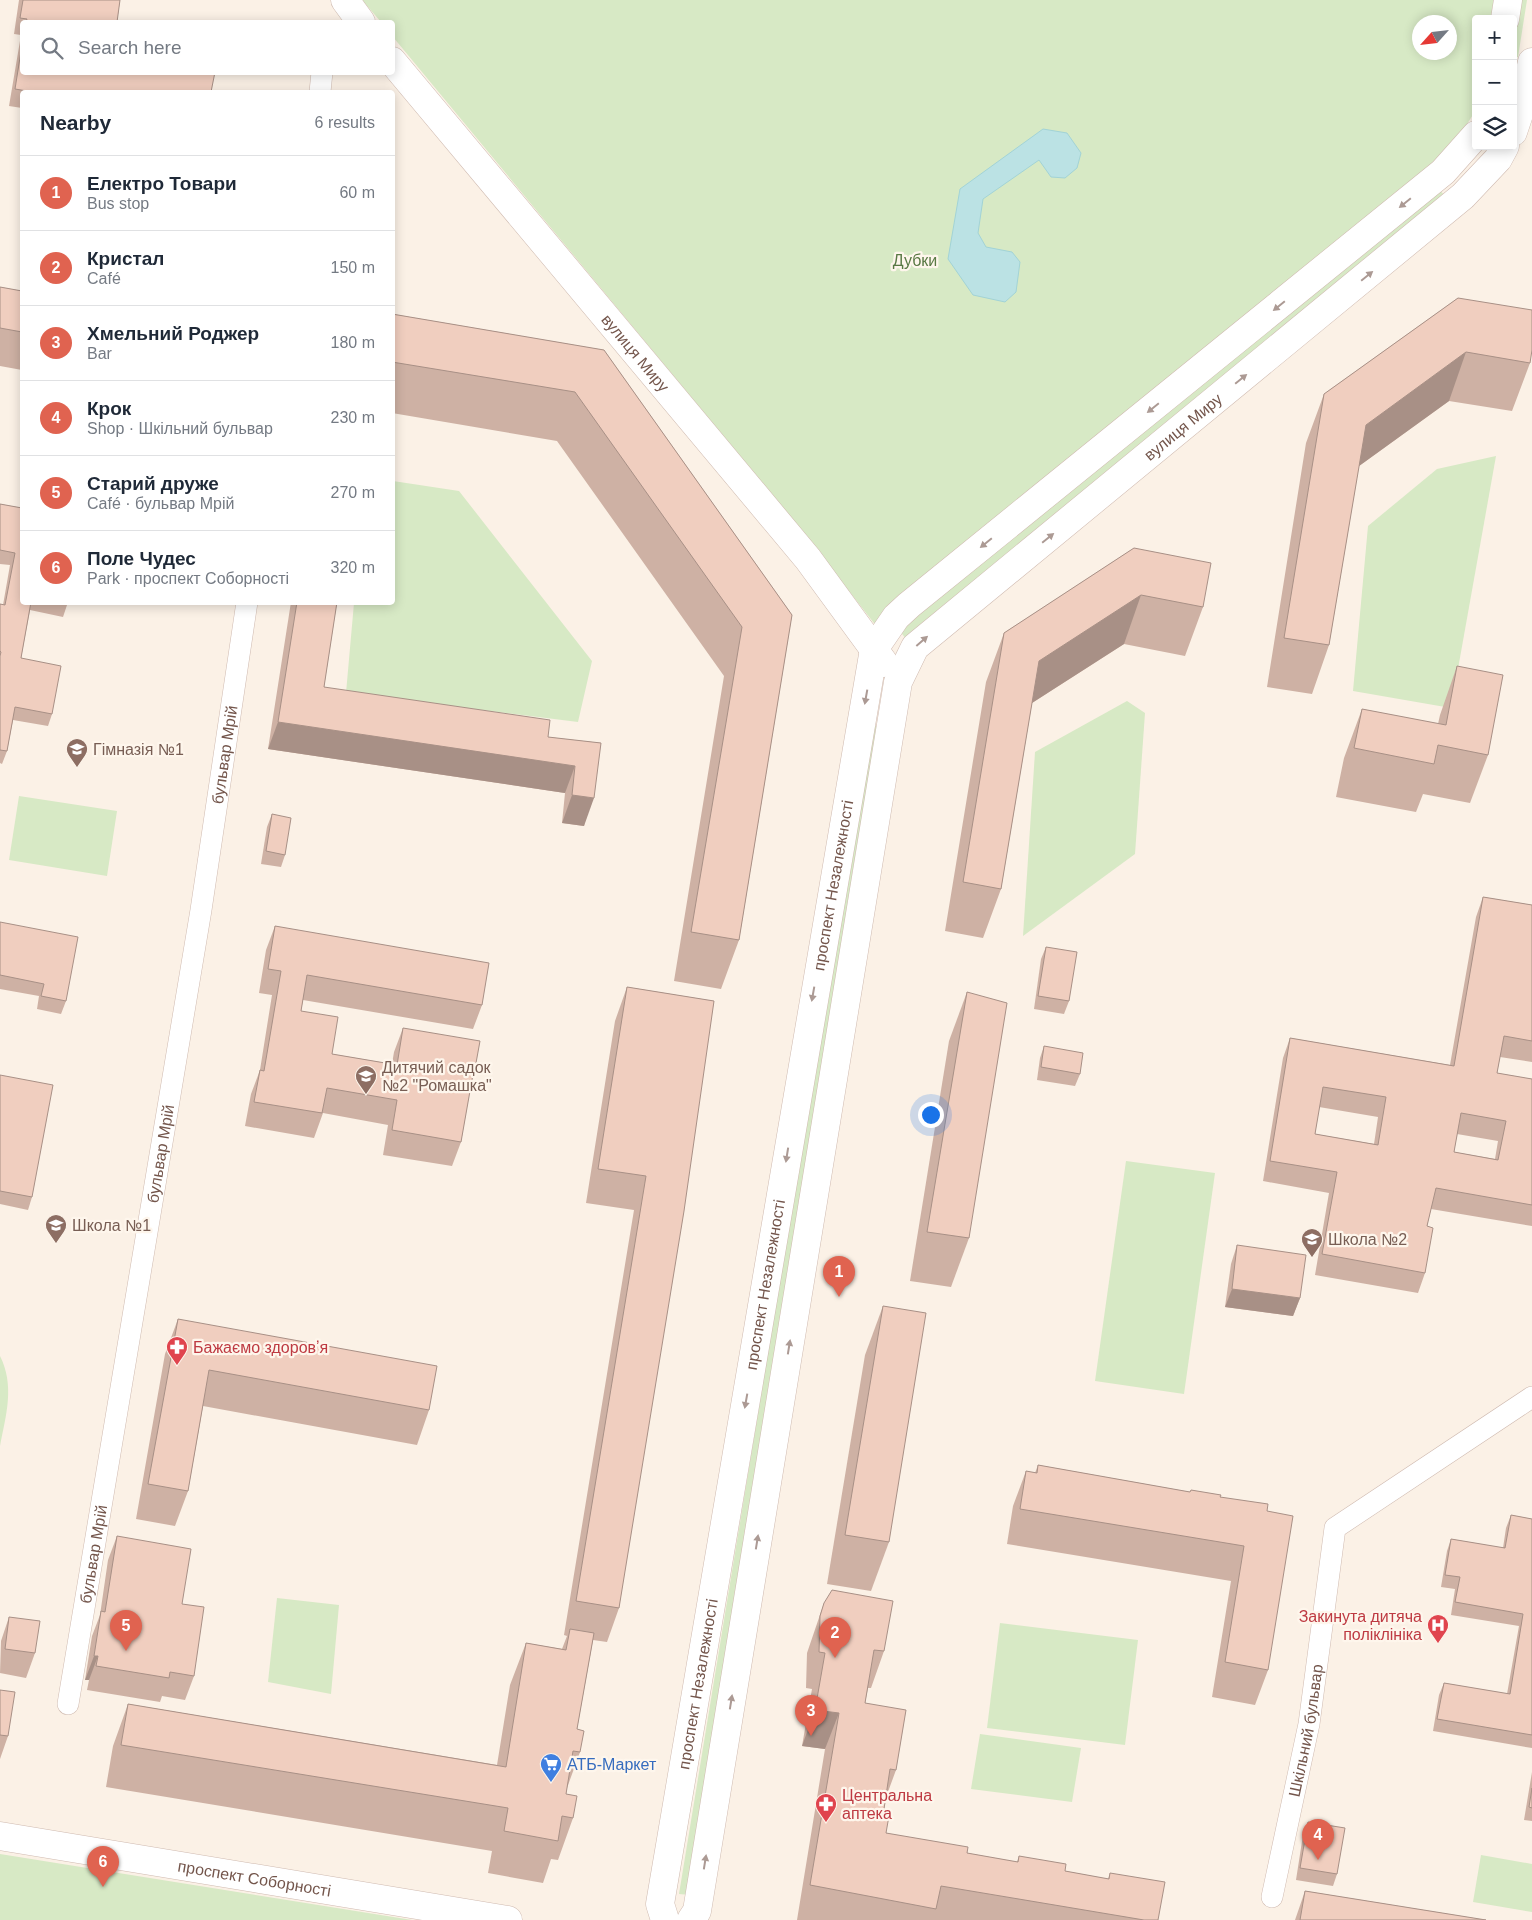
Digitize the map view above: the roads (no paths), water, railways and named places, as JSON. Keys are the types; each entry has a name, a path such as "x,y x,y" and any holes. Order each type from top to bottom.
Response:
{"street":[{"path":"1506,15 1508,0"},
{"path":"1517,129 1532,62"},
{"name":"вулиця Миру","path":"395,65 808,559 898,682 915,647 926,637 1463,196 1504,150"},
{"path":"320,90 322,75"},
{"path":"874,648 896,617 1443,172 1472,139"},
{"name":"бульвар Мрій","path":"68,1704 201,910 247,605"},
{"name":"проспект Незалежності","path":"665,1920 660,1904 783,1185 806,1035 874,648"},
{"name":"проспект Незалежності","path":"691,1920 697,1911 898,682"},
{"name":"Шкільний бульвар","path":"1272,1897 1309,1724 1335,1528 1532,1397"},
{"name":"проспект Соборності","path":"0,1836 508,1920"}],"water":[{"path":"1043,129 1067,133 1081,153 1077,168 1065,178 1051,177 1039,160 983,199 978,233 986,247 1012,252 1020,262 1016,292 1005,302 973,295 948,259 960,189"}],"place":[{"name":"Гімназія №1","path":"77,768"},
{"name":"Дитячий садок №2 \"Ромашка\"","path":"366,1095"},
{"name":"Школа №1","path":"56,1244"},
{"name":"Школа №2","path":"1312,1258"},
{"name":"Електро Товари","path":"839,1297"},
{"name":"Бажаємо здоровʼя","path":"177,1366"},
{"name":"Закинута дитяча поліклініка","path":"1438,1644"},
{"name":"Старий друже","path":"126,1651"},
{"name":"Кристал","path":"835,1658"},
{"name":"Хмельний Роджер","path":"811,1736"},
{"name":"АТБ-Маркет","path":"551,1783"},
{"name":"Центральна аптека","path":"826,1823"},
{"name":"Крок","path":"1318,1860"},
{"name":"Поле Чудес","path":"103,1887"}],"park label":[{"name":"Дубки","path":"915,260"}]}
